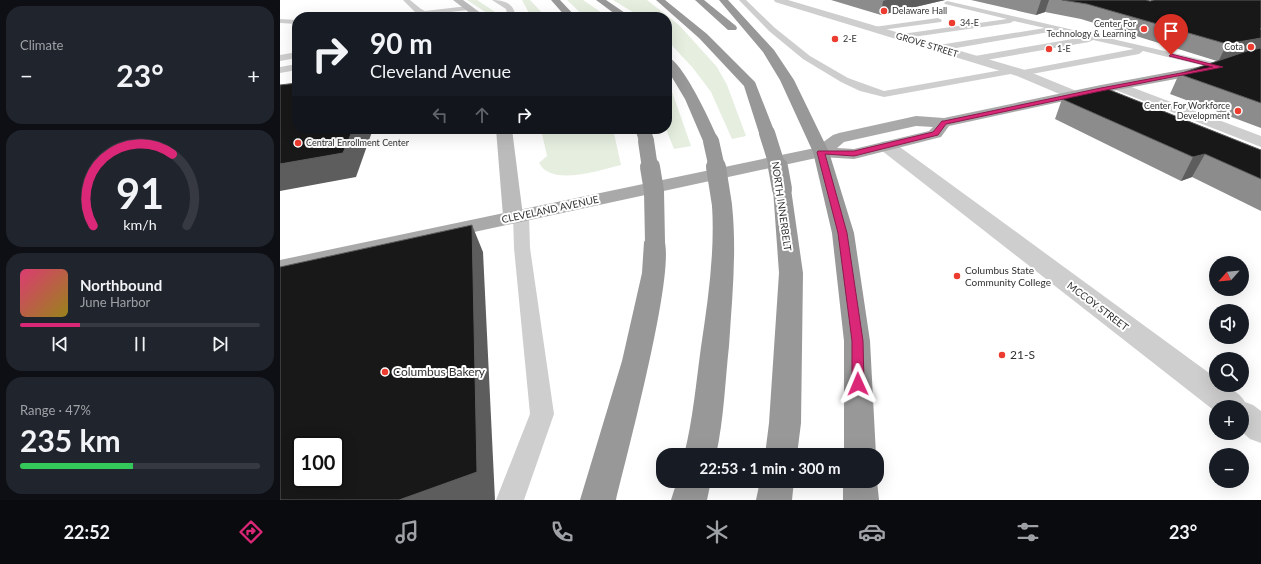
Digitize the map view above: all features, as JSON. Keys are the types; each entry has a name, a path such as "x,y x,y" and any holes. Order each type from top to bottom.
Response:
{"highway":[{"path":"600,0 618,12"},
{"name":"NORTH INNERBELT","path":"660,0 702,36 750,85 776,158 785,209 791,273 785,423 782,448"},
{"path":"699,0 754,47 787,80"},
{"path":"722,0 768,50 787,80 821,152 843,233 857,341 860,448"},
{"path":"555,1 566,12"},
{"path":"727,44 750,85"},
{"path":"672,66 678,74 694,103 711,141 718,175 724,224 718,312 705,434 702,448"},
{"path":"598,500 636,361 654,273 654,191 644,135"},
{"path":"689,500 692,488"},
{"path":"774,500 776,488"},
{"path":"860,488 861,500"}],"main road":[{"name":"CLEVELAND AVENUE","path":"821,152 839,138 916,121 944,123 1118,86 1261,59"},
{"name":"CLEVELAND AVENUE","path":"280,266 821,152 854,154 936,134 944,123"}],"street":[{"path":"457,0 474,12"},
{"name":"GROVE STREET","path":"778,0 1017,72 1074,95"},
{"path":"1118,86 1261,142"},
{"path":"505,134 517,216"},
{"name":"MCCOY STREET","path":"887,146 1223,400"},
{"path":"1249,420 1261,429"}],"lane":[{"path":"406,0 418,11 422,12"},
{"path":"495,0 510,2 512,12"},
{"path":"742,0 781,37 811,61 832,74 875,92 884,94 1146,49"},
{"path":"946,3 1221,67"},
{"path":"434,12 468,8"},
{"path":"970,16 990,13"},
{"path":"874,29 947,19"},
{"path":"902,37 1018,20"},
{"path":"280,21 292,22"},
{"path":"938,48 1057,28"},
{"path":"975,59 1096,38"},
{"path":"280,58 292,56"},
{"path":"280,70 292,68"},
{"path":"510,500 542,414 517,216"}],"green space":[{"path":"467,0 477,0 495,12 485,12"},
{"path":"522,0 530,0 541,12 528,12"},
{"path":"567,0 583,0 601,12 580,12"},
{"path":"613,0 647,0 662,12 633,12"},
{"path":"672,20 679,25 717,67 727,85 746,136 732,139 711,92 693,68 672,45"},
{"path":"672,92 691,146 674,149 668,134 672,134"},
{"path":"542,134 614,134 621,165 577,175 554,174 545,170 539,163 547,156"}],"building":[{"path":"1062,0 1261,0 1261,38 1227,44 1087,4"},
{"path":"1261,48 1261,103 1179,74 1247,51"},
{"path":"292,84 292,134 351,134 343,153 280,164 280,85"},
{"path":"1105,88 1261,150 1261,179 1205,154 1193,157 1062,99"},
{"name":"Columbus Bakery","path":"472,225 477,472 399,500 280,500 280,267"}],"place":[{"name":"Delaware Hall","path":"884,11"},
{"name":"34-E","path":"952,23"},
{"name":"Center For Technology & Learning","path":"1144,29"},
{"name":"2-E","path":"835,39"},
{"name":"Cota","path":"1251,47"},
{"name":"1-E","path":"1049,49"},
{"name":"Center For Workforce Development","path":"1238,111"},
{"name":"Central Enrollment Center","path":"298,143"},
{"name":"Columbus State Community College","path":"957,276"},
{"name":"21-S","path":"1002,355"},
{"name":"Columbus Bakery","path":"385,372"}],"route":[{"path":"858,384 857,341 843,233 821,152 854,154 936,134 944,123 1101,89 1221,67 1171,55"}]}
